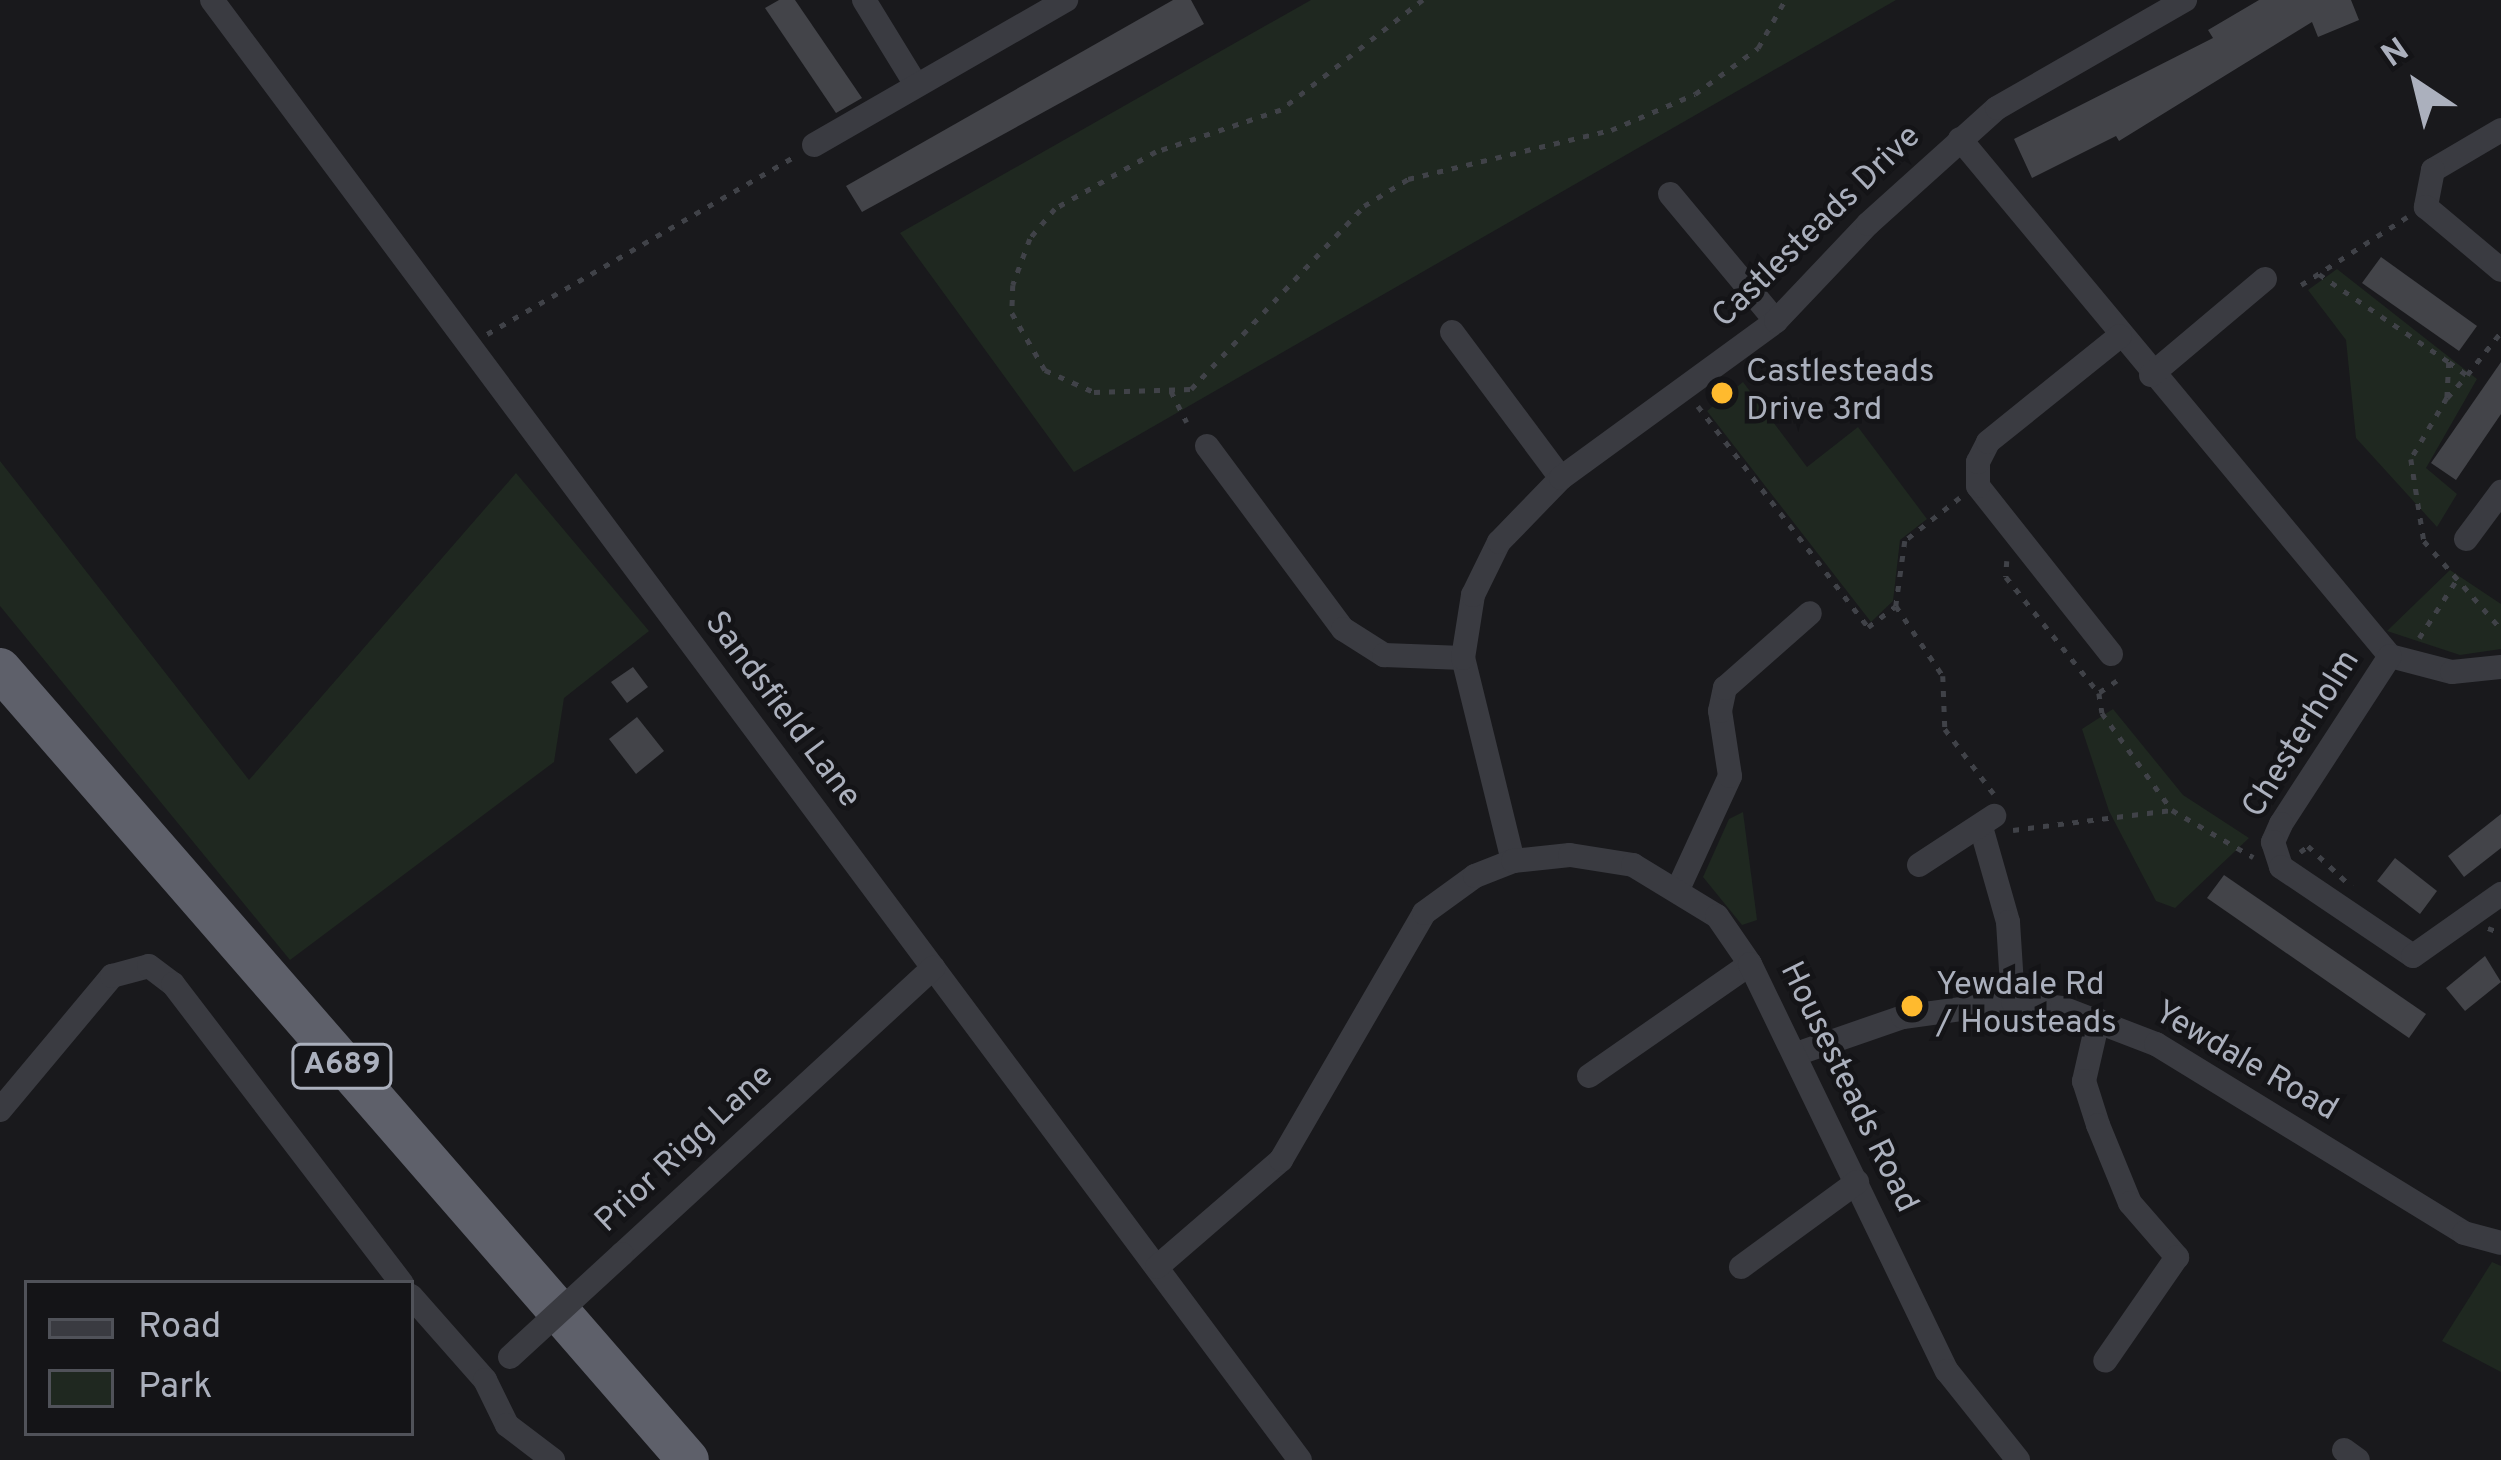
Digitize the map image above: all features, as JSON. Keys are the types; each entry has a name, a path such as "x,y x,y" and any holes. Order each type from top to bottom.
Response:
{"highway":[{"name":"A689","path":"0,669 688,1460"}],"street":[{"name":"Sandsfield Lane","path":"212,0 1300,1460"},
{"path":"864,0 916,85"},
{"path":"814,146 1066,0"},
{"name":"Castlesteads Drive","path":"1513,861 1463,658 1473,595 1499,542 1561,478 1776,321 1997,108 2185,0"},
{"path":"2501,130 2433,170 2426,207 2501,271"},
{"name":"Chesterholm","path":"1960,139 2151,375 2402,652 2452,673 2501,667"},
{"path":"1670,194 1776,321"},
{"path":"2151,375 2265,279"},
{"path":"1452,332 1561,478"},
{"path":"2111,654 1978,486 1978,462 1988,442 2120,336"},
{"path":"1207,446 1343,629 1384,655 1463,658"},
{"path":"2466,539 2501,492"},
{"path":"1679,887 1729,782 1720,711 1725,688 1810,614"},
{"name":"Chesterholm","path":"2402,652 2281,824 2272,842 2281,867 2414,956 2501,894"},
{"path":"1919,865 1998,819 2013,1002"},
{"name":"Housesteads Road","path":"1156,1267 1281,1160 1408,929 1475,875 1513,861 1570,855 1633,865 1679,887 1717,916 1750,964 1799,1053 1947,1371 2018,1460"},
{"path":"1589,1076 1750,964"},
{"path":"0,1110 112,976 148,966 173,984 400,1280"},
{"name":"Prior Rigg Lane","path":"485,1380 933,968"},
{"name":"Yewdale Road","path":"1799,1053 1903,1017 2013,1002 2098,1020 2156,1044 2464,1233 2501,1243"},
{"path":"2098,1020 2084,1081 2098,1125 2130,1203 2177,1257 2105,1360"},
{"path":"1742,1267 1857,1182"},
{"path":"414,1299 485,1380 507,1425 553,1460"}],"path":[{"path":"1423,0 1281,110 1094,180 1030,238 1012,313 1045,370 1094,392 1191,388 1269,313 1329,234 1364,206 1408,179 1611,130 1695,94 1758,48 1785,0"},
{"path":"486,335 814,146"},
{"path":"2300,285 2408,216"},
{"path":"2319,274 2467,375"},
{"path":"2501,332 2447,398 2411,460 2424,541 2501,629"},
{"path":"2447,398 2449,362"},
{"path":"1171,391 1187,422"},
{"path":"1698,406 1868,627 1896,606"},
{"path":"1970,495 1905,541 1896,606 1943,676 1946,729 1998,819 2013,832 2172,810"},
{"path":"2008,548 2006,577 2099,694 2102,712 2172,810 2258,860"},
{"path":"2402,652 2457,579"},
{"path":"2099,694 2117,681"},
{"path":"2291,859 2308,846 2353,883 2349,898"}],"green space":[{"path":"1311,0 1896,0 1074,472 900,233"},
{"path":"2337,269 2477,379 2426,468 2457,494 2437,527 2356,438 2346,340 2308,290"},
{"path":"1743,382 1807,467 1858,427 1927,519 1900,540 1893,601 1871,622 1707,411"},
{"path":"0,461 249,780 516,473 649,631 564,698 554,762 290,960 0,606"},
{"path":"2450,570 2501,604 2501,649 2460,655 2387,631"},
{"path":"2113,709 2183,795 2249,838 2175,908 2156,901 2109,811 2082,729"},
{"path":"1743,812 1757,920 1742,925 1703,877 1729,819"},
{"path":"2492,1262 2501,1266 2501,1372 2442,1341"}],"building":[{"path":"779,0 795,0 862,98 836,113 765,8"},
{"path":"1173,0 1191,0 1204,24 862,212 846,186"},
{"path":"2259,0 2351,0 2359,20 2318,37 2312,22 2119,141 2116,136 2032,178 2014,139 2213,38 2208,30"},
{"path":"2381,257 2477,326 2459,351 2362,283"},
{"path":"2501,362 2501,414 2456,480 2431,463"},
{"path":"633,667 648,687 627,703 611,682"},
{"path":"637,717 664,751 636,774 609,739"},
{"path":"2501,814 2501,848 2464,877 2448,856"},
{"path":"2395,858 2437,891 2420,914 2377,881"},
{"path":"2224,875 2426,1014 2409,1038 2207,898"},
{"path":"2485,956 2501,982 2465,1011 2446,988"}],"place":[{"name":"Castlesteads Drive 3rd","path":"1722,393"},
{"name":"Yewdale Rd / Housteads","path":"1912,1006"}]}
